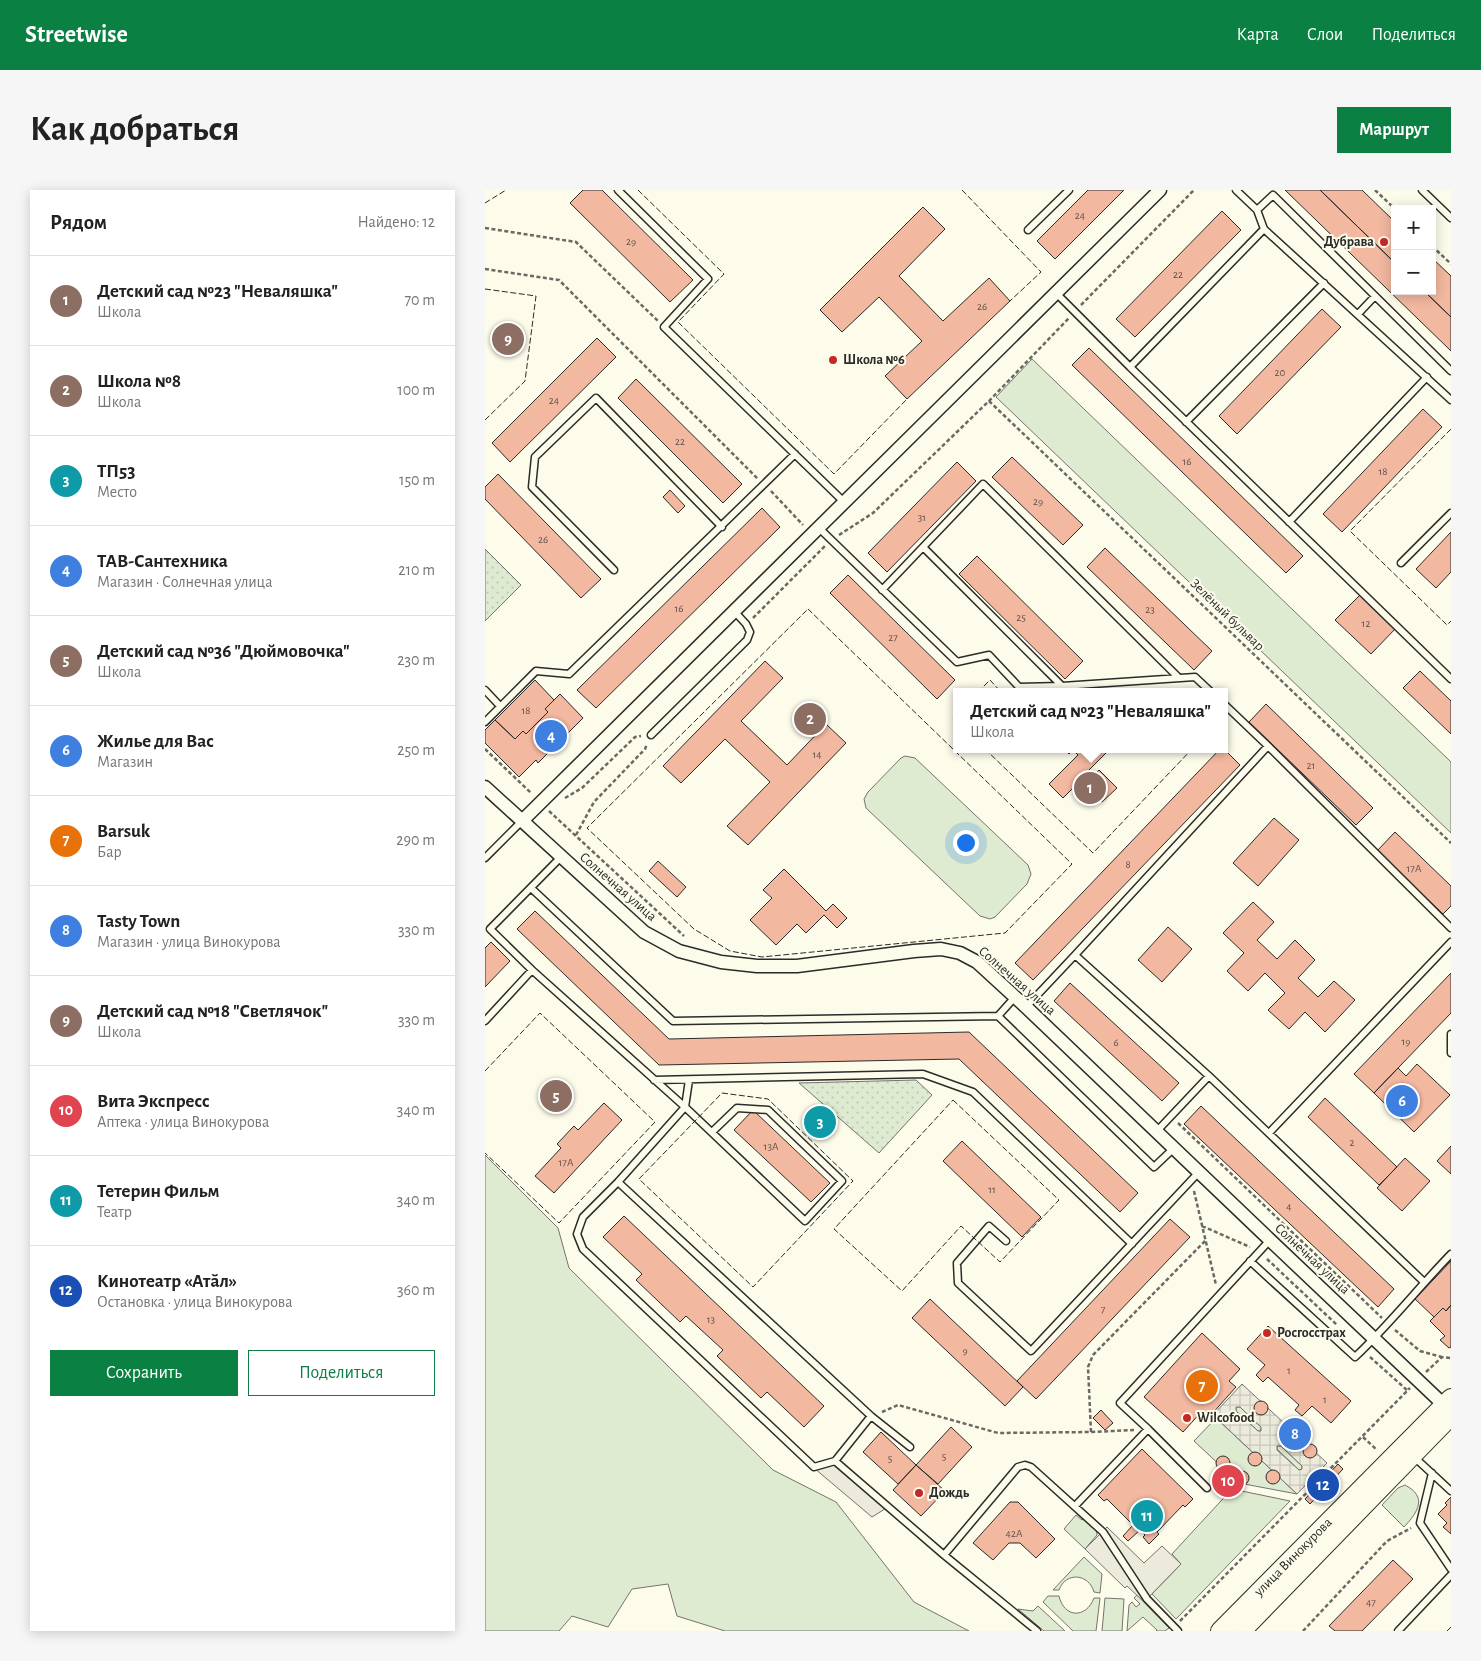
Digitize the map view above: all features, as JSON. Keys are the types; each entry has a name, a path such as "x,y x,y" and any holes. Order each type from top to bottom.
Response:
{"main road":[{"name":"улица Винокурова","path":"1242,1631 1449,1407"},
{"name":"улица Винокурова","path":"1219,1631 1407,1451"}],"street":[{"path":"522,821 1160,190"},
{"name":"Солнечная улица","path":"485,787 644,932 679,951 721,962 757,966 797,966 941,949 960,953 977,962 1157,1131 1174,1148 1195,1176 1270,1240 1449,1407"}],"lane":[{"path":"618,190 707,279 663,326 844,502"},
{"path":"1028,230 1069,190"},
{"path":"1236,190 1257,210 1264,229 1451,400"},
{"path":"1422,190 1451,218"},
{"path":"1257,210 1273,195 1451,371"},
{"path":"1130,367 1264,229"},
{"path":"1186,422 1325,284"},
{"path":"1056,293 1451,679"},
{"path":"1358,314 1375,296"},
{"path":"1289,522 1427,377"},
{"path":"614,570 532,487 535,457 596,398 722,527"},
{"path":"485,722 535,671 569,674 795,454"},
{"path":"881,590 983,484 1179,678"},
{"path":"1401,563 1451,513"},
{"path":"816,531 831,540 957,662 989,655 1019,687 1195,677 1207,688"},
{"path":"923,546 1062,686"},
{"path":"651,735 747,640 750,632 747,624 734,611"},
{"path":"485,690 500,706"},
{"path":"1228,708 1451,928"},
{"path":"1026,1007 1267,746"},
{"path":"485,858 522,821"},
{"path":"561,857 490,929 712,1132 805,1221 842,1181 769,1110 737,1108 712,1132"},
{"path":"531,888 673,1021 998,1016 1154,1167 1174,1148"},
{"path":"1269,1133 1451,942"},
{"path":"1075,955 1209,1076 1424,1282"},
{"path":"485,1021 533,970"},
{"path":"998,1016 1015,997"},
{"path":"1451,1034 1451,1053"},
{"path":"654,1080 923,1074 973,1092 1132,1244"},
{"path":"1157,1131 1209,1076"},
{"path":"689,1080 685,1107 583,1217 577,1234 583,1249 814,1468 835,1461 871,1416"},
{"path":"1006,1241 989,1226 957,1263 958,1282 1031,1351 1195,1176"},
{"path":"617,1182 871,1416 910,1447"},
{"path":"1207,1488 1121,1403 1270,1240"},
{"path":"1250,1261 1355,1357 1374,1339 1451,1254"},
{"path":"1075,1506 1148,1429"},
{"path":"1407,1451 1451,1491"},
{"path":"835,1461 944,1555 1037,1631"},
{"path":"944,1555 1018,1467 1025,1465 1031,1467 1103,1532 1147,1599 1176,1629"},
{"path":"1432,1474 1420,1523 1451,1569"},
{"path":"1398,1631 1451,1575"}],"path":[{"path":"747,624 831,540 873,513 989,401 1194,190"},
{"path":"1375,190 1391,205"},
{"path":"485,228 576,242 663,326"},
{"path":"1436,250 1451,264"},
{"path":"485,269 559,280 764,485 816,531"},
{"name":"Зелёный бульвар","path":"989,401 1451,843"},
{"path":"576,836 594,802 645,749 651,735"},
{"path":"561,800 582,788 635,737 651,735"},
{"path":"485,749 683,936"},
{"path":"1171,1117 1388,1323 1420,1351 1451,1358"},
{"path":"1195,1176 1205,1240 1218,1296"},
{"path":"1203,1226 1259,1251 1342,1330"},
{"path":"1091,1432 1088,1368 1093,1355 1205,1240"},
{"path":"1363,1350 1408,1391"},
{"path":"1423,1376 1442,1357"},
{"path":"1176,1629 1411,1387"},
{"path":"871,1416 898,1405 998,1433 1148,1429"},
{"path":"1363,1437 1377,1450"},
{"path":"1303,1631 1387,1542 1420,1523"}],"green space":[{"path":"1032,359 1451,762 1451,833 996,397"},
{"path":"485,549 521,585 485,621"},
{"path":"905,756 915,758 1028,865 1031,874 1027,884 995,917 990,919 980,916 866,808 864,799 868,792"},
{"path":"916,1080 932,1095 879,1153 799,1083"},
{"path":"485,1155 558,1228 569,1268 773,1470 836,1502 914,1602 969,1631 725,1631 677,1616 668,1584 632,1589 608,1627 572,1616 559,1631 485,1631"},
{"path":"1236,1407 1240,1407 1261,1427 1261,1431 1258,1431 1236,1411"},
{"path":"1216,1418 1297,1494 1239,1483 1194,1441"},
{"path":"1277,1446 1281,1446 1302,1466 1302,1469 1299,1470 1277,1449"},
{"path":"1405,1485 1417,1495 1418,1505 1417,1510 1404,1527 1382,1505 1398,1488"},
{"path":"1232,1489 1290,1501 1176,1619 1152,1594 1181,1564 1172,1554"},
{"path":"1076,1515 1082,1520 1085,1517 1096,1528 1097,1535 1085,1549 1064,1529"},
{"path":"1084,1557 1102,1574 1100,1593 1094,1592 1083,1578 1077,1577 1067,1580 1059,1590 1053,1590"},
{"path":"1137,1595 1169,1628 1165,1631 1156,1631 1143,1617 1127,1631 1129,1605 1132,1602 1136,1607 1140,1604 1134,1598"},
{"path":"1048,1596 1059,1596 1065,1609 1075,1613 1086,1610 1094,1598 1100,1598 1096,1631 1073,1631 1043,1602"},
{"path":"1105,1598 1124,1599 1122,1631 1102,1631"},
{"path":"1038,1606 1065,1631 1044,1631 1018,1609 1033,1611"}],"shaded area":[{"path":"1242,1384 1327,1463 1297,1494 1213,1415","holes":["1236,1407 1240,1407 1261,1427 1261,1431 1258,1431 1236,1411","1277,1446 1281,1446 1302,1466 1302,1469 1299,1470 1277,1450"]},
{"path":"835,1461 888,1507 872,1517 814,1468"},
{"path":"1107,1527 1144,1563 1162,1546 1181,1564 1144,1602 1127,1586 1125,1588 1085,1549"}],"building":[{"path":"583,190 602,190 693,280 670,302 570,203"},
{"path":"1088,190 1124,190 1055,259 1037,241"},
{"path":"1285,190 1320,190 1391,259 1391,293"},
{"name":"Дубрава","path":"1320,190 1362,190 1391,218 1391,259"},
{"path":"923,207 945,229 899,276 943,321 989,278 1010,301 907,399 885,376 922,341 879,297 842,332 820,310"},
{"path":"1222,211 1241,230 1135,337 1116,319"},
{"path":"1436,262 1451,276 1451,317 1428,295 1436,295"},
{"path":"1393,295 1428,295 1451,317 1451,351"},
{"path":"1322,309 1341,327 1237,434 1219,416"},
{"path":"597,338 616,357 510,462 492,443"},
{"path":"1089,348 1303,556 1286,573 1072,365"},
{"path":"636,379 742,484 723,503 618,398"},
{"path":"1423,409 1442,427 1342,532 1323,514"},
{"path":"1012,457 1083,525 1063,545 992,477"},
{"path":"957,462 976,481 887,572 868,553"},
{"path":"498,474 601,579 581,598 485,499 485,487"},
{"path":"670,490 685,506 678,513 663,497"},
{"path":"762,508 780,527 596,708 577,690"},
{"path":"1451,532 1451,572 1436,588 1416,569"},
{"path":"1105,548 1212,651 1194,670 1087,567"},
{"path":"977,556 1083,661 1065,679 959,574"},
{"path":"848,575 955,680 937,699 830,593"},
{"path":"1362,593 1397,627 1371,654 1335,620"},
{"path":"765,661 783,678 741,721 787,765 826,724 846,743 748,845 727,826 770,782 725,739 681,783 663,766"},
{"path":"1420,671 1451,701 1451,734 1403,688"},
{"path":"535,680 554,700 545,709 548,712 526,734 523,731 515,739 495,720"},
{"path":"560,694 583,718 538,763 536,760 519,777 485,743 485,730 495,720 515,739 523,731 526,734 548,712 545,709"},
{"path":"1266,704 1373,808 1356,825 1249,722"},
{"path":"1076,753 1106,753 1088,771 1093,776 1099,770 1117,788 1102,802 1080,781 1063,798 1049,784 1078,755"},
{"path":"1216,753 1228,753 1240,765 1033,980 1015,963"},
{"path":"1274,818 1299,840 1258,886 1233,863"},
{"path":"1395,832 1451,886 1451,906 1443,914 1377,851"},
{"path":"658,861 686,887 677,897 649,871"},
{"path":"784,869 826,911 833,904 847,918 837,928 824,915 806,933 797,924 776,945 750,920 772,898 763,890"},
{"path":"1253,902 1274,922 1257,940 1277,959 1295,940 1315,960 1298,978 1318,997 1334,981 1355,1000 1325,1032 1305,1012 1289,1029 1268,1010 1285,993 1265,973 1248,991 1227,971 1244,953 1223,933"},
{"path":"535,911 669,1039 969,1032 1138,1193 1120,1212 959,1059 659,1065 517,929"},
{"path":"1168,927 1192,949 1162,982 1138,960"},
{"path":"491,942 510,961 485,987 485,948"},
{"path":"1451,973 1451,1013 1374,1093 1354,1074"},
{"path":"1070,983 1179,1083 1162,1101 1054,1001"},
{"path":"1417,1064 1450,1095 1414,1132 1374,1093 1398,1068 1406,1076"},
{"path":"1325,1098 1397,1167 1379,1185 1308,1117"},
{"path":"604,1103 622,1120 554,1193 535,1176 561,1148 557,1144 574,1126 578,1130"},
{"path":"1201,1106 1394,1289 1378,1307 1184,1124"},
{"path":"753,1110 830,1183 811,1202 734,1130"},
{"path":"817,1111 831,1125 823,1133 809,1120"},
{"path":"962,1141 1041,1217 1022,1237 943,1161"},
{"path":"1451,1146 1451,1174 1437,1161"},
{"path":"1405,1158 1430,1181 1402,1211 1377,1188"},
{"path":"624,1216 824,1406 804,1427 767,1392 761,1398 717,1356 723,1350 686,1316 680,1322 636,1280 642,1274 603,1237"},
{"path":"1170,1219 1190,1237 1036,1399 1017,1381"},
{"path":"1451,1261 1451,1305 1446,1311 1443,1308 1434,1317 1415,1299"},
{"path":"930,1299 1023,1387 1005,1406 912,1318"},
{"path":"1451,1305 1451,1347 1449,1348 1440,1340 1445,1336 1430,1321 1443,1308 1446,1311"},
{"path":"1268,1326 1351,1401 1331,1423 1312,1406 1302,1416 1295,1410 1299,1405 1268,1377 1263,1382 1256,1375 1265,1365 1247,1349"},
{"path":"1202,1333 1240,1369 1229,1381 1236,1387 1210,1416 1203,1410 1183,1432 1144,1397"},
{"path":"1261,1401 1266,1403 1268,1408 1266,1413 1261,1415 1256,1413 1254,1408 1256,1403"},
{"path":"1101,1410 1113,1423 1105,1430 1093,1418"},
{"path":"1292,1426 1297,1428 1299,1433 1297,1438 1292,1440 1287,1438 1285,1433 1287,1428"},
{"path":"951,1427 972,1447 938,1484 916,1465"},
{"path":"881,1432 916,1465 898,1484 863,1452"},
{"path":"1310,1444 1315,1446 1317,1451 1315,1456 1310,1458 1305,1456 1303,1451 1305,1446"},
{"path":"1142,1449 1193,1499 1185,1507 1183,1505 1157,1532 1159,1534 1149,1544 1143,1537 1145,1535 1140,1530 1128,1541 1123,1536 1133,1525 1107,1499 1104,1501 1098,1495"},
{"path":"1255,1452 1260,1454 1262,1459 1260,1464 1255,1466 1250,1464 1248,1459 1250,1454"},
{"path":"1223,1456 1228,1458 1230,1463 1228,1468 1223,1470 1218,1468 1216,1463 1218,1458"},
{"path":"1338,1464 1343,1469 1310,1504 1305,1499"},
{"path":"916,1465 945,1491 921,1516 893,1490"},
{"path":"1273,1470 1278,1472 1280,1477 1278,1482 1273,1484 1268,1482 1266,1477 1268,1472"},
{"path":"1242,1471 1247,1473 1249,1478 1247,1483 1242,1485 1237,1483 1235,1478 1237,1473"},
{"path":"1451,1497 1451,1534 1443,1527 1447,1523 1438,1514 1447,1505 1445,1503"},
{"path":"1010,1502 1018,1502 1055,1539 1036,1558 1020,1543 1009,1543 993,1560 973,1543"},
{"path":"1393,1560 1413,1579 1362,1631 1335,1631 1329,1626"}],"fence":[{"path":"485,203 506,190"},
{"path":"638,190 724,274 678,322 834,474 907,399"},
{"path":"962,190 1041,272 1010,301"},
{"path":"485,289 536,296 525,381 485,420"},
{"path":"1451,429 1350,531 1447,625 1451,621"},
{"path":"808,609 953,749"},
{"path":"808,609 587,828 694,929 730,951 762,957 1005,933 1072,864 957,753"},
{"path":"982,688 990,680 997,688"},
{"path":"989,753 1093,853 1188,753"},
{"path":"485,1071 540,1013 655,1122 559,1223 485,1153"},
{"path":"722,1093 768,1099 853,1181 753,1287 639,1179 722,1093"},
{"path":"953,1100 1059,1200 1000,1262 961,1226 902,1291 834,1229 953,1100"},
{"path":"1447,1631 1451,1627"}],"place":[{"name":"Дубрава","path":"1384,242"},
{"name":"Детский сад №18 \"Светлячок\"","path":"508,339"},
{"name":"Школа №6","path":"833,360"},
{"name":"Школа №8","path":"810,719"},
{"name":"ТАВ-Сантехника","path":"551,736"},
{"name":"Детский сад №23 \"Неваляшка\"","path":"1090,788"},
{"name":"Детский сад №36 \"Дюймовочка\"","path":"556,1096"},
{"name":"Жилье для Вас","path":"1402,1101"},
{"name":"ТП53","path":"820,1122"},
{"name":"Росгосстрах","path":"1267,1333"},
{"name":"Barsuk","path":"1202,1386"},
{"name":"Wilcofood","path":"1187,1418"},
{"name":"Tasty Town","path":"1295,1434"},
{"name":"Вита Экспресс","path":"1228,1481"},
{"name":"Кинотеатр «Атӑл»","path":"1323,1485"},
{"name":"Дождь","path":"919,1493"},
{"name":"Тетерин Фильм","path":"1147,1516"}]}
